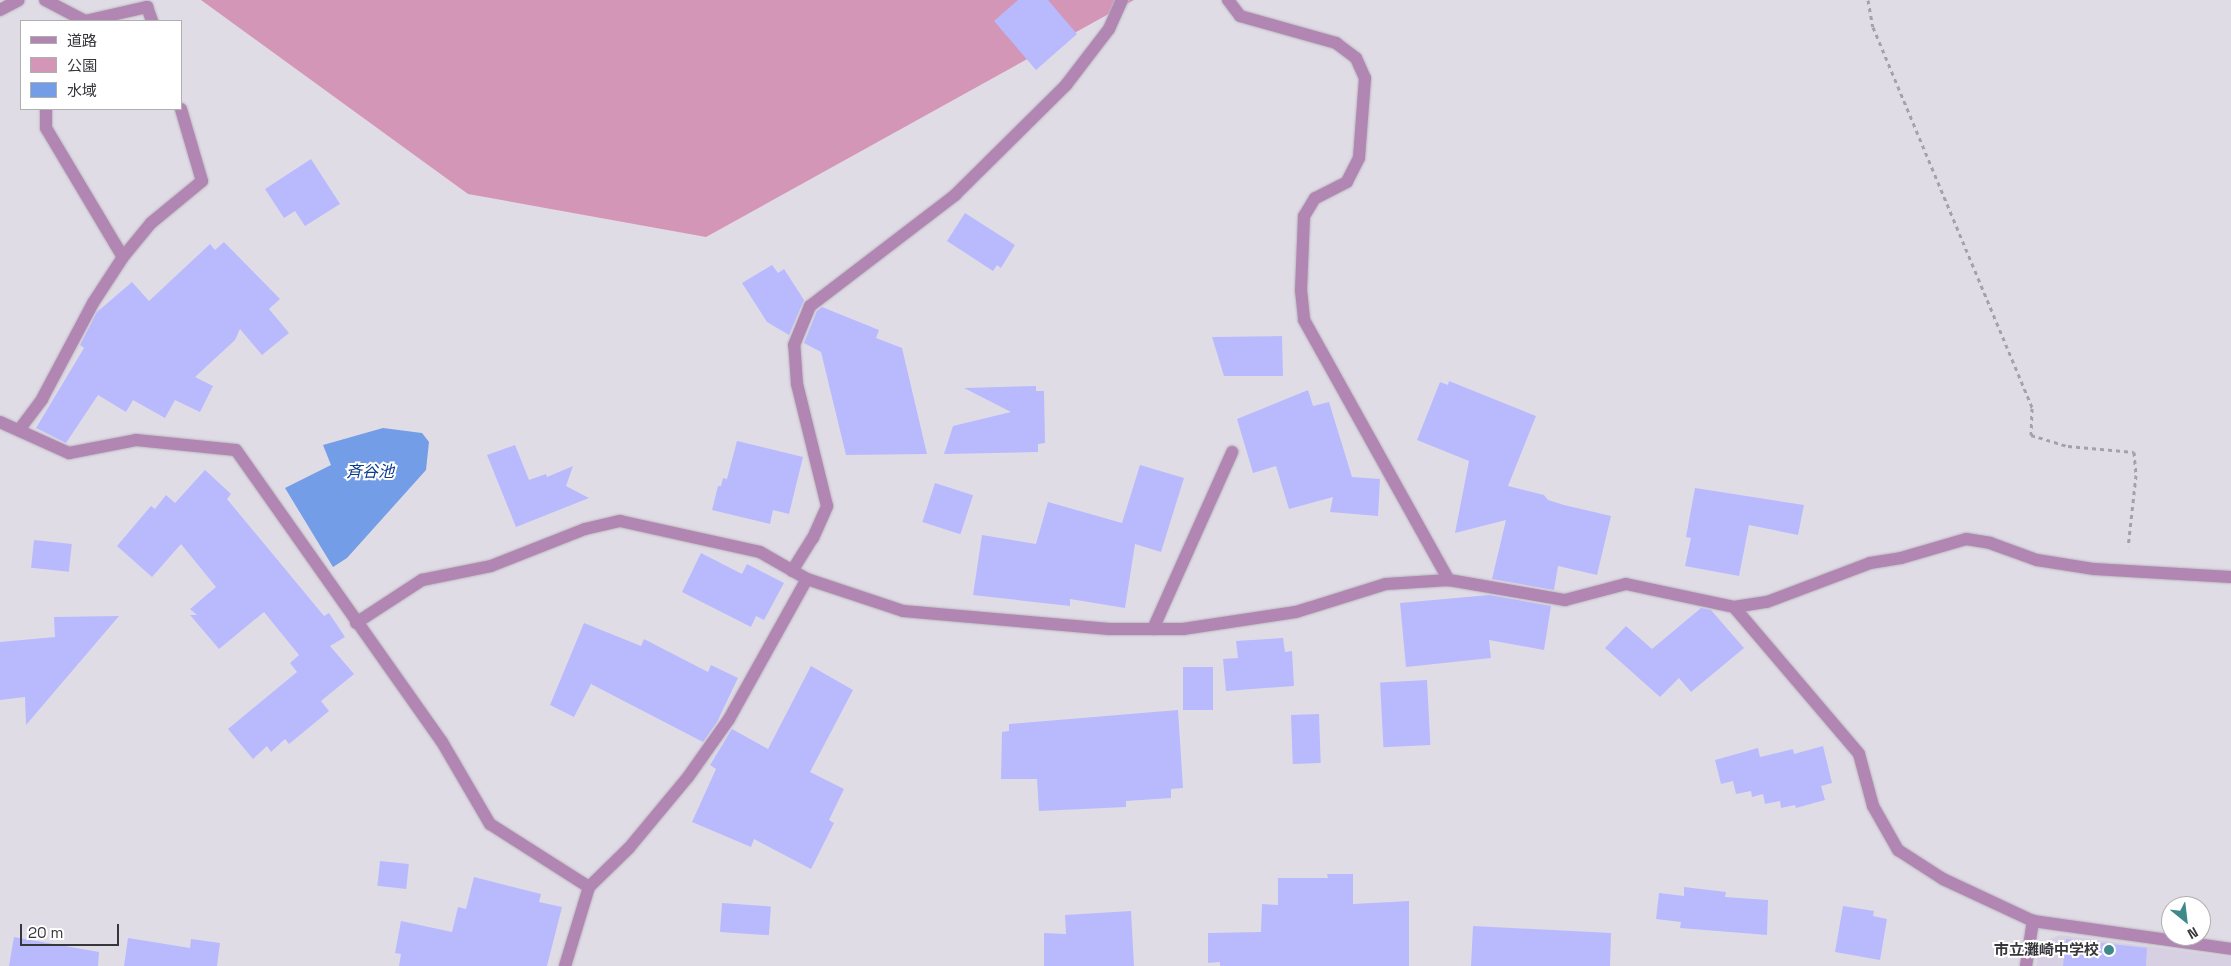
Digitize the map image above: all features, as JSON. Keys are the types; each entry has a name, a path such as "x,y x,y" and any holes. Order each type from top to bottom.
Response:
{"street":[{"path":"0,10 19,0"},
{"path":"45,0 83,20"},
{"path":"792,570 814,538 827,506 796,384 794,345 810,306 955,194 1066,85 1109,29 1122,0"},
{"path":"1228,0 1240,16 1336,43 1356,58 1365,78 1359,158 1347,182 1315,198 1304,216 1301,290 1304,320 1449,580"},
{"path":"89,20 147,7 152,20"},
{"path":"46,110 46,128 123,257"},
{"path":"19,430 42,399 93,303 123,257 151,223 202,181 181,110"},
{"path":"0,422 69,453 136,440 236,450 356,623 442,742 490,824 589,887"},
{"path":"1153,628 1232,452"},
{"path":"356,623 422,580 491,566 585,529 620,521 760,552 807,579 864,601 903,611 1108,628 1184,628 1296,612 1386,584 1449,580 1565,600 1626,584 1734,607 1767,602 1870,563 1901,558 1966,539 1990,543 2038,560 2125,572 2231,577"},
{"path":"565,966 589,887 629,848 688,777 729,718 807,579"},
{"path":"1734,607 1859,754 1874,806 1898,850 1943,879 2033,921 2231,949"},
{"path":"2026,966 2033,921"}],"path":[{"path":"1868,0 1873,27 2032,408 2031,435 2068,446 2134,452 2136,475 2125,572"}],"shaded area":[{"name":"市立灘崎中学校","path":"2060,935 2231,957 2231,966 2036,966 2040,943"}],"green space":[{"path":"201,0 1134,0 706,237 468,194"}],"water":[{"name":"斉谷池","path":"383,428 422,433 429,442 426,470 347,558 333,567 285,488 331,465 323,445"}],"building":[{"path":"1018,0 1048,0 1077,34 1036,70 994,21"},
{"path":"311,159 340,204 305,226 295,211 284,218 265,189"},
{"path":"965,213 1015,245 1001,268 997,265 993,271 947,241"},
{"path":"224,242 280,299 269,309 289,333 262,355 240,329 235,340 195,377 213,386 200,412 175,400 165,418 133,400 126,412 98,395 66,443 36,428 84,348 80,345 97,312 132,282 149,301 210,244 215,250"},
{"path":"772,265 778,273 784,269 804,300 789,335 767,322 742,283"},
{"path":"822,307 879,330 876,338 902,348 927,454 846,455 821,352 804,343 817,311"},
{"path":"1282,336 1283,376 1224,376 1212,337"},
{"path":"1449,381 1536,416 1508,486 1544,495 1548,500 1564,505 1611,516 1597,575 1558,566 1554,590 1492,579 1506,520 1455,533 1469,461 1417,440 1440,382 1448,385"},
{"path":"1036,386 1036,391 1044,391 1045,443 1038,444 1038,452 944,454 953,426 1011,412 964,388"},
{"path":"1308,390 1313,406 1329,402 1352,477 1380,479 1378,516 1330,512 1333,497 1289,509 1276,466 1253,473 1237,419"},
{"path":"737,441 803,457 789,514 773,510 770,524 712,510 718,486 721,486 723,478 727,479"},
{"path":"515,445 529,480 546,474 547,477 573,466 566,486 589,498 516,527 487,455"},
{"path":"1140,465 1184,478 1161,552 1135,544 1125,608 1070,599 1070,606 973,595 982,535 1036,544 1048,502 1122,523"},
{"path":"205,470 231,494 227,499 324,616 329,613 345,637 330,646 354,674 321,701 329,711 289,744 285,739 271,752 267,746 253,759 228,729 297,672 290,663 299,655 264,612 219,649 190,615 197,615 190,609 216,587 181,544 152,577 117,546 151,506 155,509 166,495 175,503"},
{"path":"935,483 973,495 960,534 922,522"},
{"path":"1695,488 1804,505 1798,535 1749,525 1739,576 1685,566 1691,538 1686,537"},
{"path":"34,540 72,544 69,572 31,568"},
{"path":"701,553 742,574 747,564 784,583 764,620 756,616 751,627 682,592"},
{"path":"1489,595 1551,606 1544,650 1489,640 1491,658 1406,667 1400,603"},
{"path":"1701,608 1711,610 1744,648 1691,692 1679,678 1660,697 1605,648 1626,626 1652,649"},
{"path":"119,616 26,725 25,697 0,700 0,642 55,637 54,617"},
{"path":"584,623 641,646 644,639 708,672 711,665 738,678 717,722 703,742 591,684 574,717 550,705"},
{"path":"1283,638 1285,652 1292,651 1294,686 1226,691 1223,659 1238,658 1236,641"},
{"path":"811,666 853,690 810,772 844,789 829,820 834,823 811,869 754,839 751,847 692,822 716,769 710,765 732,729 768,749"},
{"path":"1183,667 1213,667 1213,710 1183,710"},
{"path":"1427,680 1430,745 1383,747 1380,682"},
{"path":"1178,710 1183,788 1171,789 1171,798 1126,801 1126,807 1039,811 1037,779 1001,779 1002,732 1009,731 1009,724"},
{"path":"1319,714 1321,763 1293,764 1291,715"},
{"path":"1823,746 1832,783 1821,786 1825,800 1796,808 1795,805 1781,808 1780,801 1765,804 1763,794 1752,797 1751,791 1736,794 1733,781 1721,784 1715,760 1758,748 1760,757 1793,749 1794,754"},
{"path":"380,861 409,864 406,889 377,886"},
{"path":"1327,874 1353,874 1353,904 1409,901 1409,966 1220,966 1220,962 1208,963 1208,933 1261,932 1262,904 1278,905 1278,878 1328,878"},
{"path":"474,877 541,894 539,902 562,907 547,966 399,966 401,954 395,953 401,921 452,932 458,907 466,909"},
{"path":"1684,887 1726,892 1725,897 1768,900 1767,935 1680,928 1681,922 1656,919 1659,893 1684,896"},
{"path":"722,903 771,906 769,935 720,932"},
{"path":"1843,906 1874,911 1873,916 1887,919 1880,960 1835,952"},
{"path":"1131,911 1134,966 1044,966 1044,933 1066,934 1065,915"},
{"path":"1473,926 1611,933 1610,966 1471,966"},
{"path":"14,937 99,952 98,966 9,966"},
{"path":"128,938 190,948 191,939 220,943 217,966 124,966"},
{"path":"2066,939 2147,948 2146,966 2063,966"}],"place":[{"name":"市立灘崎中学校","path":"2109,950"}]}
